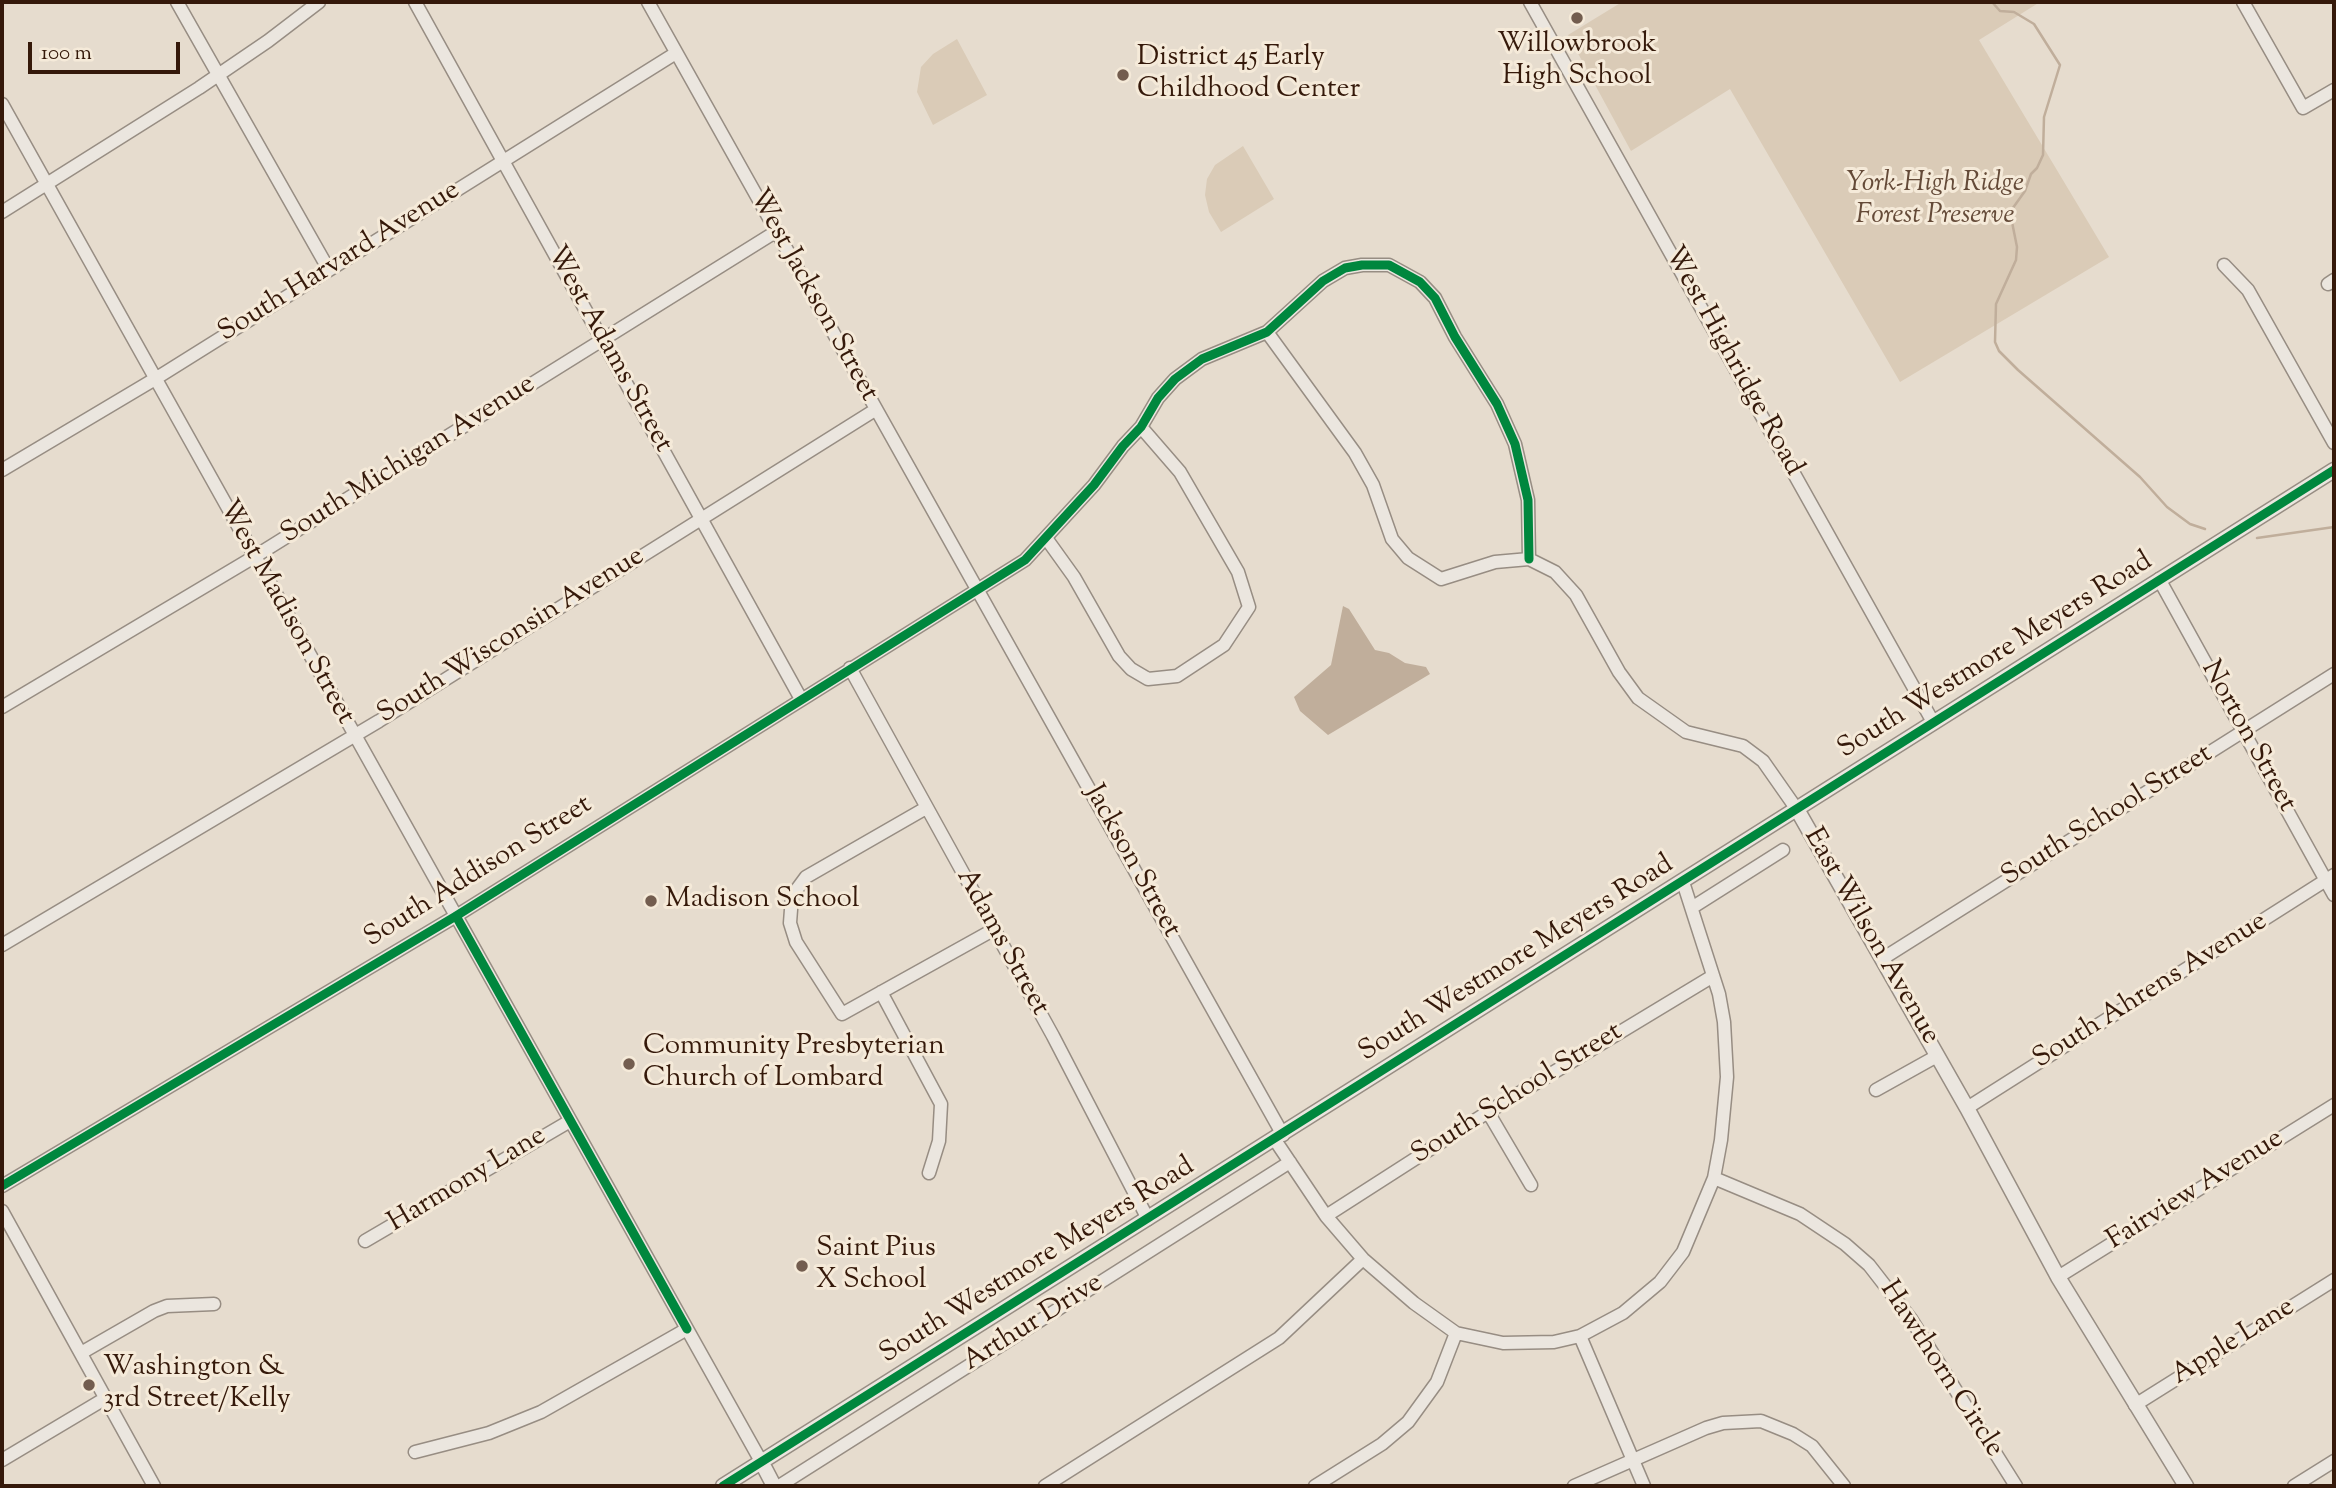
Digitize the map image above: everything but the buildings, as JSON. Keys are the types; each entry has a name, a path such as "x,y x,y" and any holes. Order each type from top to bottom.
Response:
{"street":[{"path":"177,2 329,270"},
{"path":"2,212 217,75 319,2"},
{"name":"West Adams Street","path":"415,2 801,699"},
{"name":"West Jackson Street","path":"648,2 975,590"},
{"name":"West Highridge Road","path":"1530,2 1933,722"},
{"path":"2243,2 2303,108 2334,89"},
{"name":"South Harvard Avenue","path":"2,470 155,379 676,52"},
{"name":"West Madison Street","path":"2,104 762,1463"},
{"name":"South Michigan Avenue","path":"2,707 254,557 776,232"},
{"name":"South Addison Street","path":"2,1186 456,916 1025,560 1141,427 1164,390 1188,368 1267,332 1329,276 1345,268 1366,264 1389,265 1427,287 1497,404 1516,444 1524,477 1529,559"},
{"path":"2224,265 2248,290 2334,443"},
{"path":"1267,332 1355,453 1373,485 1392,539 1408,558 1441,579 1495,562 1529,559"},
{"name":"South Wisconsin Avenue","path":"2,945 354,736 875,410"},
{"path":"1046,538 1079,585 1119,656 1131,669 1148,679 1177,676 1222,646 1249,607 1238,572 1180,472 1141,427"},
{"name":"South Westmore Meyers Road","path":"723,1486 1798,811 1933,722 2334,470"},
{"name":"East Wilson Avenue","path":"1529,559 1555,572 1570,586 1623,678 1650,709 1686,732 1743,746 1763,761 1798,811 1882,958 1967,1108 2058,1278 2186,1486"},
{"name":"Norton Street","path":"2160,579 2243,732 2330,878 2334,895"},
{"name":"Jackson Street","path":"975,590 1022,668 1279,1137 1290,1163 1326,1216 1363,1259 1414,1303 1456,1333"},
{"name":"Adams Street","path":"850,668 1053,1036 1149,1219"},
{"name":"South School Street","path":"1882,958 2334,674"},
{"path":"926,807 818,867 802,881 792,896 790,923 793,935 842,1014 993,930"},
{"path":"1693,907 1783,850"},
{"name":"South Ahrens Avenue","path":"1967,1108 2330,878"},
{"path":"1315,1486 1382,1444 1415,1414 1437,1382 1456,1333 1517,1344 1554,1342 1580,1336 1623,1313 1660,1282 1689,1240 1714,1178 1726,1106 1727,1077 1724,1022 1693,907 1683,882"},
{"name":"South School Street","path":"1326,1216 1488,1112 1713,976"},
{"path":"881,992 941,1104 939,1141 929,1173"},
{"path":"1876,1090 1937,1056"},
{"name":"Fairview Avenue","path":"2058,1278 2334,1105"},
{"path":"1488,1112 1531,1185"},
{"name":"Harmony Lane","path":"365,1241 570,1121"},
{"name":"Arthur Drive","path":"777,1486 1290,1163"},
{"name":"Hawthorn Circle","path":"1714,1178 1801,1214 1846,1244 1869,1265 1911,1319 2016,1486"},
{"path":"2,1211 154,1486"},
{"path":"1045,1486 1279,1338 1363,1259"},
{"name":"Apple Lane","path":"2135,1405 2334,1280"},
{"path":"80,1353 141,1317 167,1306 214,1304"},
{"path":"415,1452 489,1433 541,1412 687,1329"},
{"path":"1580,1336 1644,1486"},
{"path":"2,1460 106,1398"},
{"path":"1574,1486 1714,1425 1760,1421 1793,1434 1812,1446 1844,1486"},
{"path":"2294,1486 2334,1461"},
{"path":"762,1463 777,1486"}],"green space":[{"name":"York-High Ridge Forest Preserve","path":"1622,2 2040,2 1979,40 2109,257 1900,382 1730,89 1631,151 1568,35"},
{"path":"957,39 987,95 933,125 917,92 921,67 933,54"},
{"path":"1243,146 1274,199 1221,232 1209,212 1205,195 1207,179 1215,165"}],"shaded area":[{"path":"1343,606 1349,609 1375,650 1389,653 1405,663 1426,667 1430,674 1328,735 1300,711 1294,697 1331,665"}],"waterway":[{"path":"1992,2 2000,11 2014,12 2034,24 2060,65 2044,117 2043,155 2031,174 2025,191 2010,212 2017,247 2016,260 1996,304 1995,342 1999,351 2018,370 2140,477 2167,507 2190,524 2205,529"},
{"path":"2257,538 2334,527"}],"cycle path":[{"path":"2,1186 456,916 1025,560 1094,485 1141,427 1158,398 1175,379 1202,359 1267,332 1323,281 1345,268 1389,265 1420,282 1435,298 1455,337 1497,404 1515,444 1528,500 1529,559"},
{"path":"723,1486 2334,470"},
{"path":"456,916 687,1329"}],"place":[{"name":"Willowbrook High School","path":"1577,18"},
{"name":"District 45 Early Childhood Center","path":"1123,75"},
{"name":"Madison School","path":"651,901"},
{"name":"Community Presbyterian Church of Lombard","path":"629,1064"},
{"name":"Saint Pius X School","path":"802,1266"},
{"name":"Washington & 3rd Street/Kelly","path":"89,1385"}]}
